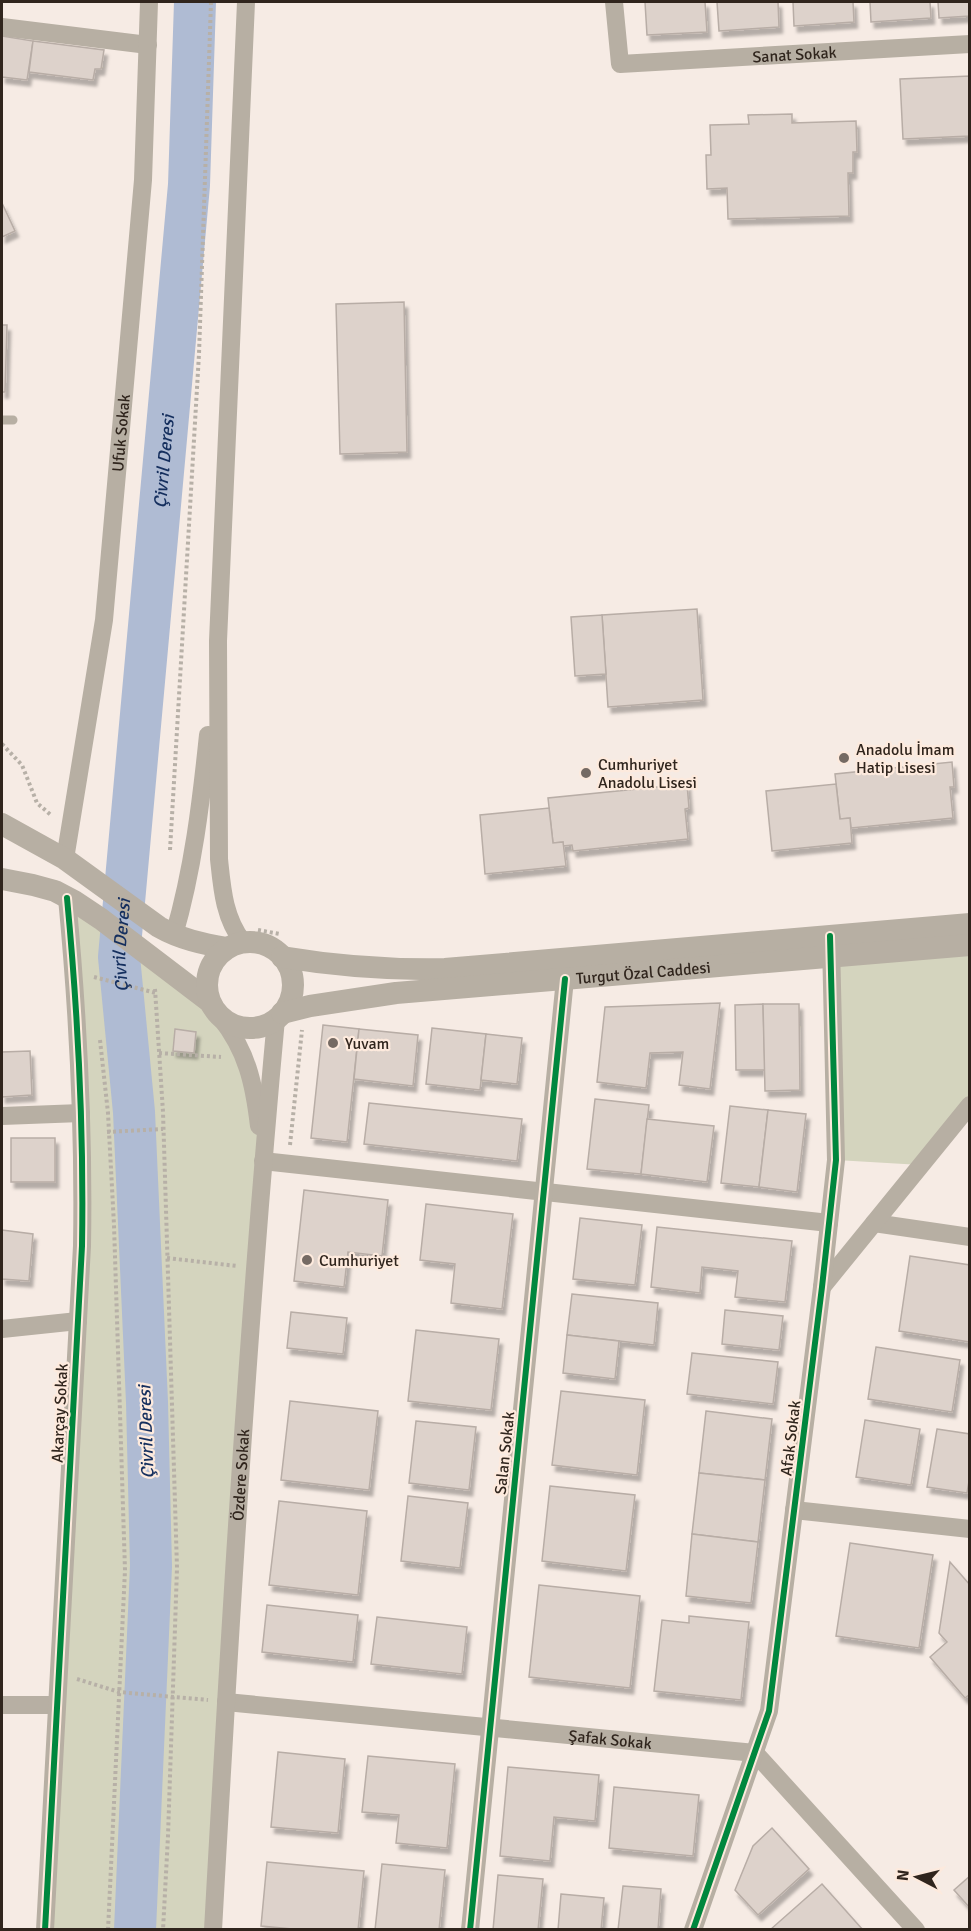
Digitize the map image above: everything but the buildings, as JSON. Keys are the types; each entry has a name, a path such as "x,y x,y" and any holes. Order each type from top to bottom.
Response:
{"street":[{"name":"Ufuk Sokak","path":"65,860 104,620 143,180 149,2"},
{"path":"235,945 235,932 222,888 219,847 218,641 246,2"},
{"name":"Sanat Sokak","path":"614,2 620,64 969,44"},
{"path":"2,27 148,45"},
{"path":"166,931 190,870 198,825 218,641"},
{"path":"2,824 43,845 166,931 235,945 252,942 268,946 282,957 290,972 292,989 287,1006 279,1016 260,1027 235,1026 153,958 101,919 67,898 33,885 2,879"},
{"name":"Akarçay Sokak","path":"45,1929 82,1214 77,1011 67,898"},
{"name":"Turgut Özal Caddesi","path":"279,1016 314,1005 396,993 565,980 831,946 969,924"},
{"path":"235,945 214,960 206,985 215,1009 236,1039 247,1064 255,1097 263,1161 829,1223"},
{"name":"Turgut Özal Caddesi","path":"282,957 396,970 831,946 969,945"},
{"name":"Afak Sokak","path":"693,1929 769,1711 836,1160 831,946"},
{"name":"Salan Sokak","path":"470,1929 565,980"},
{"name":"Özdere Sokak","path":"213,1929 263,1161 279,1016"},
{"path":"822,1287 969,1105"},
{"path":"2,1116 81,1113"},
{"path":"874,1223 969,1237"},
{"path":"2,1329 78,1321"},
{"path":"794,1510 969,1529"},
{"name":"Şafak Sokak","path":"226,1702 755,1753"},
{"path":"2,1705 57,1705"},
{"path":"755,1753 916,1929"}],"lane":[{"path":"2,420 13,420"}],"path":[{"path":"170,851 199,354 212,2"},
{"path":"2,744 22,765 37,803 69,831"},
{"path":"230,920 264,932 285,934"},
{"path":"153,958 157,975 177,1568 163,1929"},
{"path":"94,968 95,989"},
{"path":"94,977 156,993"},
{"path":"288,1164 303,1026 313,1014 314,1005"},
{"path":"100,1034 108,1132 121,1401 125,1570 108,1929"},
{"path":"159,1053 231,1057"},
{"path":"108,1132 163,1129"},
{"path":"166,1258 256,1269"},
{"path":"59,1673 120,1692 226,1702"}],"green space":[{"path":"67,898 210,1002 236,1039 263,1161 213,1929 45,1930 82,1246"},
{"path":"969,945 969,1105 921,1165 836,1160 831,957"}],"waterway":[{"name":"Çivril Deresi","path":"135,1930 151,1566 147,1402 134,1112 119,957 189,185 195,2"}],"cycle path":[{"path":"45,1930 82,1246 79,1072 67,898"},
{"path":"693,1930 769,1711 836,1160 830,936"},
{"path":"470,1930 565,979"}],"place":[{"name":"Anadolu İmam Hatip Lisesi","path":"844,758"},
{"name":"Cumhuriyet Anadolu Lisesi","path":"586,773"},
{"name":"Yuvam","path":"333,1043"},
{"name":"Cumhuriyet","path":"307,1260"}]}
